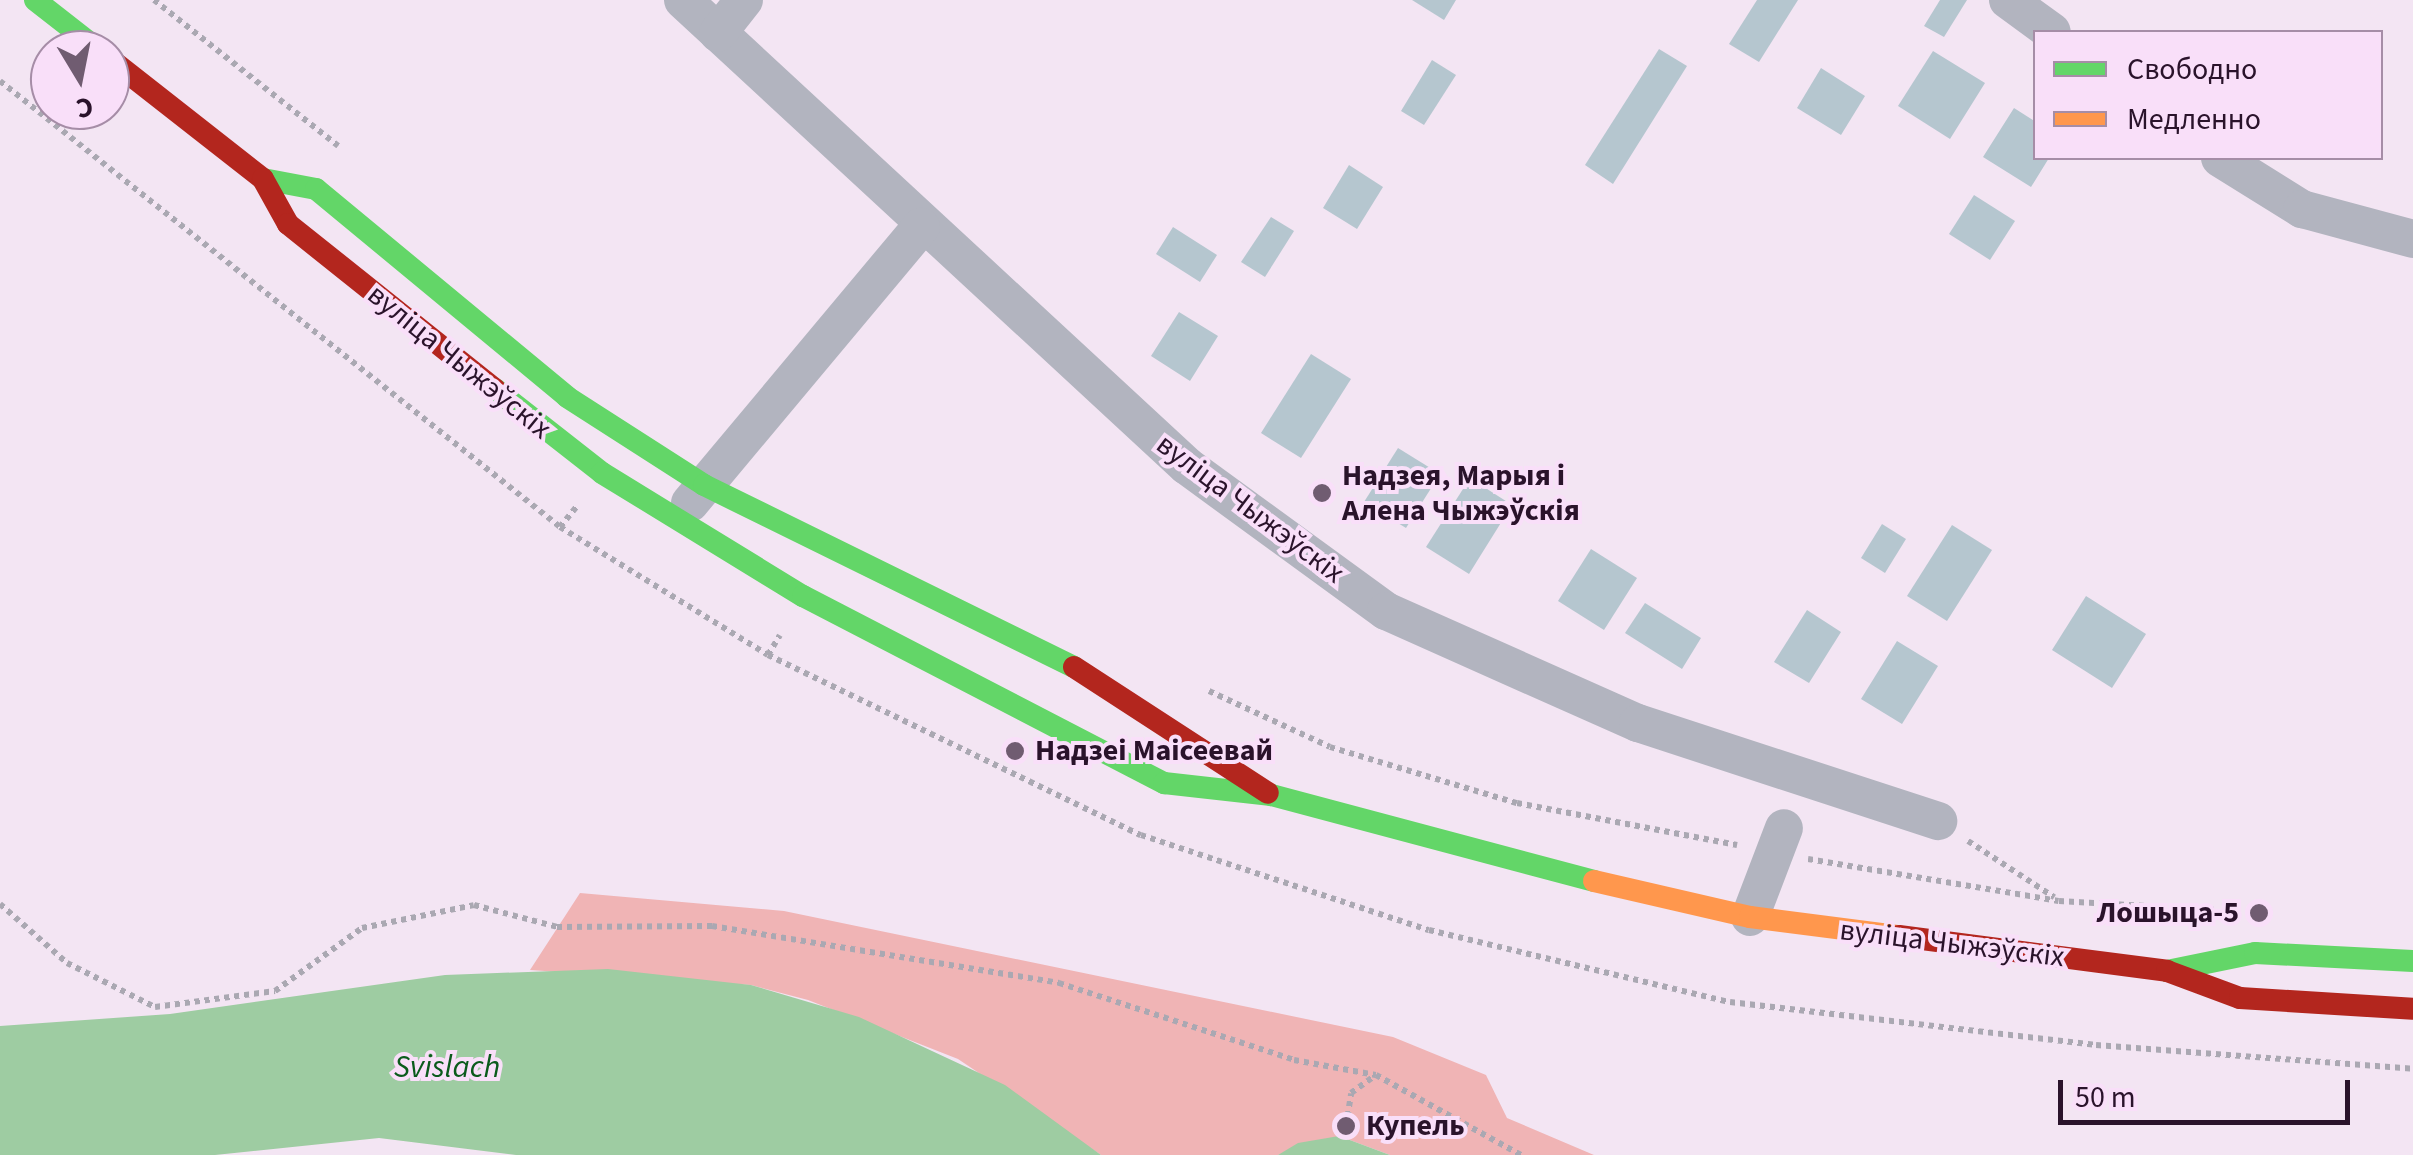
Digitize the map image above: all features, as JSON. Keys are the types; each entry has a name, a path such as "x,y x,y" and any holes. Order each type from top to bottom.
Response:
{"street":[{"path":"35,0 73,30"},
{"name":"вуліца Чыжэўскіх","path":"683,0 920,227 1187,466 1386,611 1638,723 1938,821"},
{"path":"718,33 744,0"},
{"path":"2008,0 2049,30"},
{"name":"вуліца Чыжэўскіх","path":"130,75 263,179 288,224 540,428 677,521 1164,783 1272,795 1422,841 1750,917 2167,972 2240,998 2413,1009"},
{"path":"2223,160 2302,209 2413,239"},
{"name":"вуліца Чыжэўскіх","path":"263,179 316,188 568,397 704,485 1118,688 1272,795"},
{"path":"677,521 920,227"},
{"path":"1750,917 1779,840"},
{"name":"вуліца Чыжэўскіх","path":"2167,972 2255,953 2413,960"}],"path":[{"path":"1194,684 1330,747 1517,803 1779,840 2059,901 2222,911"},
{"path":"1938,821 2059,901"},
{"path":"0,904 67,963 155,1007 276,991 362,928 474,905 557,927 712,926 1059,982 1294,1060 1376,1074 1522,1155"},
{"path":"1346,1126 1351,1093 1376,1074"}],"shaded area":[{"path":"580,893 784,911 1393,1037 1486,1075 1507,1118 1594,1155 1390,1155 1339,1136 1278,1155 1101,1155 958,1059 808,1000 751,985 530,970"}],"water":[{"name":"Svislach","path":"608,969 751,985 859,1017 1005,1085 1101,1155 516,1155 379,1138 215,1155 0,1155 0,1026 170,1014 445,975"},
{"path":"1339,1136 1390,1155 1278,1155 1298,1143"}],"building":[{"path":"1412,0 1456,0 1444,20"},
{"path":"1757,0 1798,0 1759,62 1729,44"},
{"path":"1940,0 1967,0 1944,37 1924,26"},
{"path":"1659,49 1687,66 1613,184 1585,165"},
{"path":"1933,51 1985,83 1950,139 1898,106"},
{"path":"1432,60 1456,75 1424,125 1401,111"},
{"path":"1821,68 1865,96 1841,135 1797,108"},
{"path":"2014,108 2033,120 2033,160 2048,160 2031,187 1983,157"},
{"path":"1349,165 1383,187 1357,229 1323,208"},
{"path":"1974,195 2015,221 1990,260 1949,234"},
{"path":"1271,217 1294,231 1265,277 1241,262"},
{"path":"1173,227 1217,255 1200,282 1156,254"},
{"path":"1179,312 1218,336 1190,381 1151,356"},
{"path":"1311,354 1351,379 1301,458 1261,433"},
{"path":"1398,448 1440,474 1406,528 1364,502"},
{"path":"1470,478 1512,505 1469,574 1426,547"},
{"path":"1882,524 1906,539 1885,573 1861,558"},
{"path":"1952,525 1992,550 1947,621 1907,596"},
{"path":"1591,549 1637,578 1604,630 1558,601"},
{"path":"2086,596 2146,634 2112,688 2052,650"},
{"path":"1645,603 1701,638 1682,669 1625,633"},
{"path":"1807,610 1841,632 1809,683 1774,662"},
{"path":"1897,641 1938,666 1902,724 1861,699"}],"traffic: fast":[{"path":"35,0 73,30"},
{"path":"263,179 316,189 567,397 704,485 1074,667"},
{"path":"495,389 602,473 803,596 1164,783 1271,795 1594,881"},
{"path":"2167,971 2255,953 2413,961"}],"traffic: slow":[{"path":"1594,881 1750,917 1899,936"}],"traffic: jam":[{"path":"130,75 263,179 288,224 495,389"},
{"path":"1074,667 1268,793"},
{"path":"1899,936 2167,971 2240,998 2413,1009"}],"place":[{"name":"Надзея, Марыя і Алена Чыжэўскія","path":"1322,493"},
{"name":"Надзеі Маісеевай","path":"1015,751"},
{"name":"Лошыца-5","path":"2259,913"},
{"name":"Купель","path":"1346,1126"}]}
